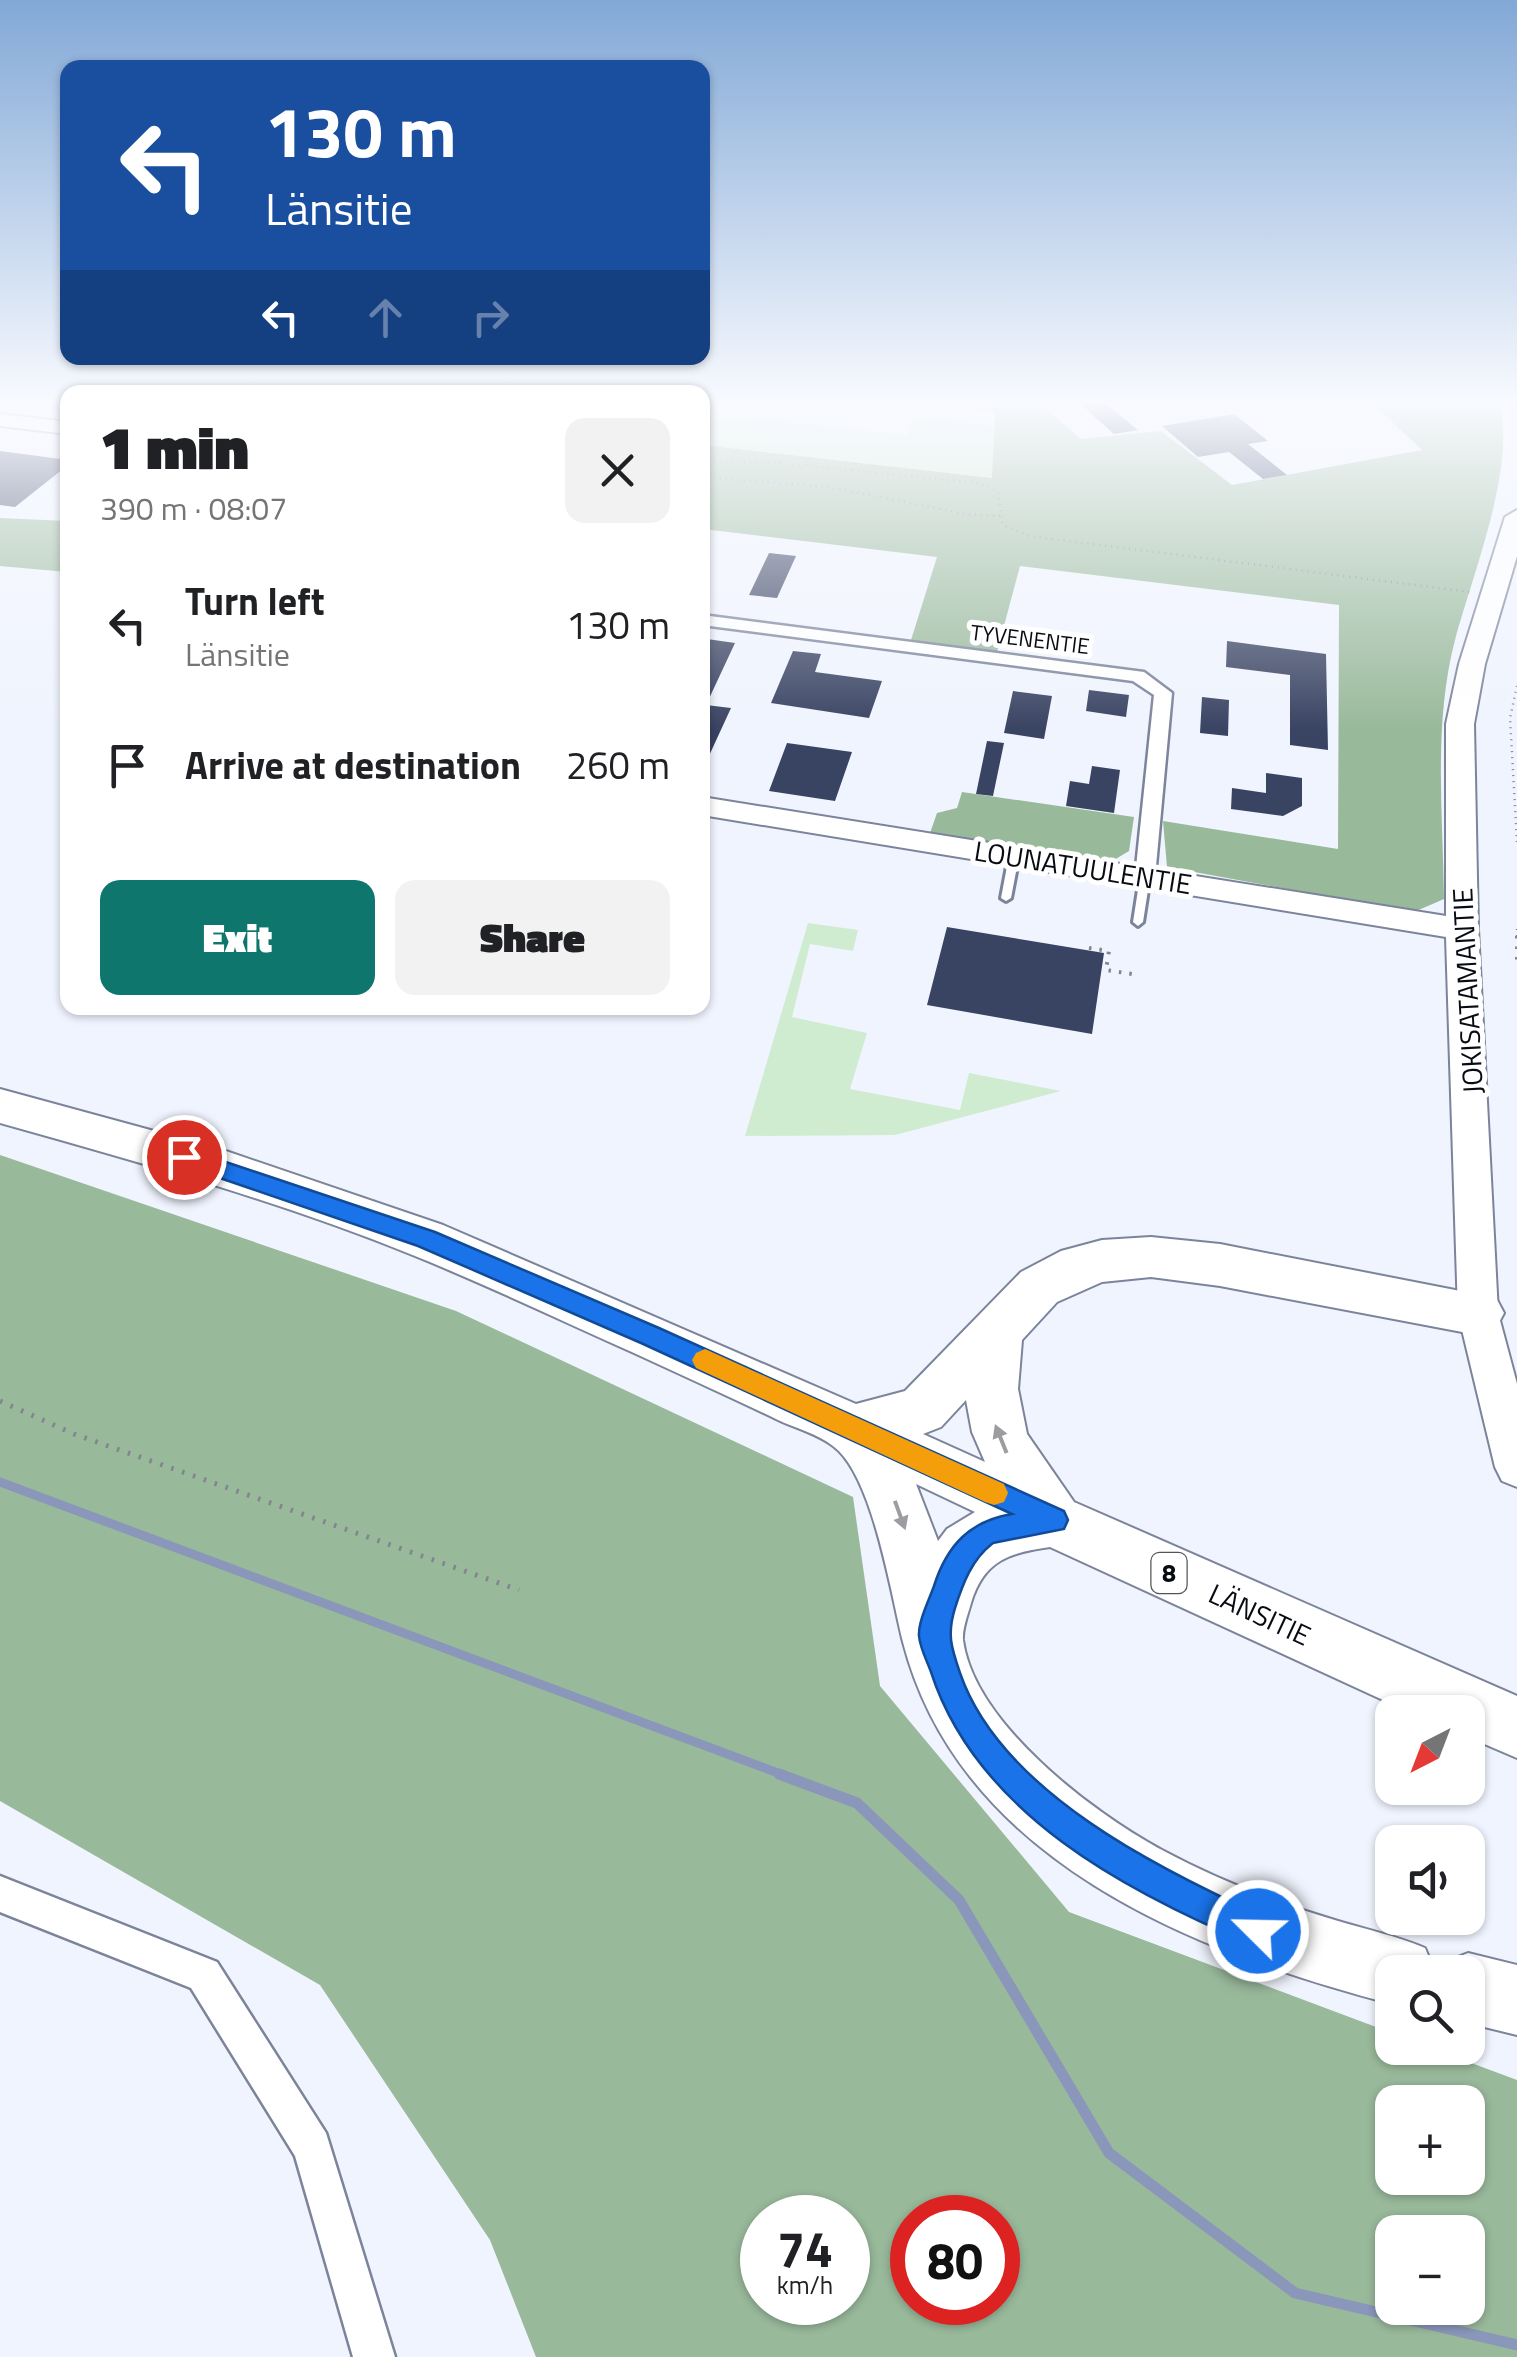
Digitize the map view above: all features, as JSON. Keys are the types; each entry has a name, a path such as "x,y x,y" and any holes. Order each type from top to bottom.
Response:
{"highway":[{"name":"LÄNSITIE","path":"0,1106 220,1167 426,1239 1517,1727"},
{"path":"1375,1966 1333,1957 1228,1920 1081,1837 989,1756 955,1701 904,1523 855,1429 922,1410 1020,1305 1058,1275 1079,1266 1125,1258 1220,1265 1478,1313"},
{"path":"933,1634 952,1574 974,1542 1001,1526 1054,1520 996,1431 990,1371 997,1332"},
{"path":"1485,1992 1517,2000"}],"street":[{"name":"JOKISATAMANTIE","path":"1517,517 1472,664 1460,724 1462,929 1478,1313 1517,1467"},
{"name":"TYVENENTIE","path":"710,621 1138,676 1163,693 1144,876"},
{"name":"LOUNATUULENTIE","path":"710,807 1462,929"},
{"path":"0,1894 204,1975 312,2147 374,2357"}],"lane":[{"path":"1006,898 1014,856"},
{"path":"1138,922 1144,876"}],"path":[{"path":"950,511 1002,516"},
{"path":"1001,511 1003,525 1029,536 1493,595"},
{"path":"1517,686 1510,718 1517,842"},
{"path":"1517,929 1517,960"},
{"path":"1088,948 1109,951 1106,970 1132,974"},
{"path":"0,1402 74,1434 520,1590"}],"green space":[{"path":"710,511 1492,511 1455,640 1444,704 1444,899 1414,912 1167,867 1163,821 1338,849 1339,605 1020,566 997,652 911,640 937,557 710,530"},
{"path":"0,518 60,521 60,571 0,566"},
{"path":"962,792 1134,817 1129,851 1109,863 930,833 937,813 957,808"},
{"path":"808,923 858,930 853,951 810,944 792,1017 867,1033 850,1089 960,1110 969,1073 1061,1091 895,1135 745,1136"},
{"path":"0,1155 456,1311 853,1497 880,1686 1069,1912 1375,2027 1375,2065 1477,2065 1517,2080 1517,2357 536,2357 490,2240 320,1985 0,1801"}],"building":[{"path":"769,553 796,556 777,598 749,595"},
{"path":"710,639 735,643 710,696"},
{"path":"1227,641 1326,654 1328,750 1290,745 1290,675 1226,667"},
{"path":"793,651 821,654 815,672 882,681 869,718 771,703"},
{"path":"1089,690 1129,695 1126,717 1086,711"},
{"path":"1013,691 1052,696 1044,739 1004,733"},
{"path":"1202,697 1229,700 1228,736 1200,733"},
{"path":"710,705 731,708 710,754"},
{"path":"987,741 1004,743 993,796 976,794"},
{"path":"787,743 852,752 835,801 769,791"},
{"path":"1092,766 1120,770 1114,813 1066,806 1070,781 1089,784"},
{"path":"1266,773 1302,778 1302,806 1283,816 1231,809 1232,788 1266,793"},
{"path":"947,927 1104,953 1092,1034 927,1005"}],"waterway":[{"path":"0,1482 786,1776"},
{"path":"779,1774 857,1803 959,1900 1109,2153 1295,2293 1517,2345"}],"slow traffic":[{"path":"705,1360 994,1493"}],"route":[{"path":"184,1157 426,1239 650,1335 1054,1520 988,1531 974,1542 952,1574 933,1634 955,1701 989,1756 1081,1837 1179,1896 1258,1931"}]}
